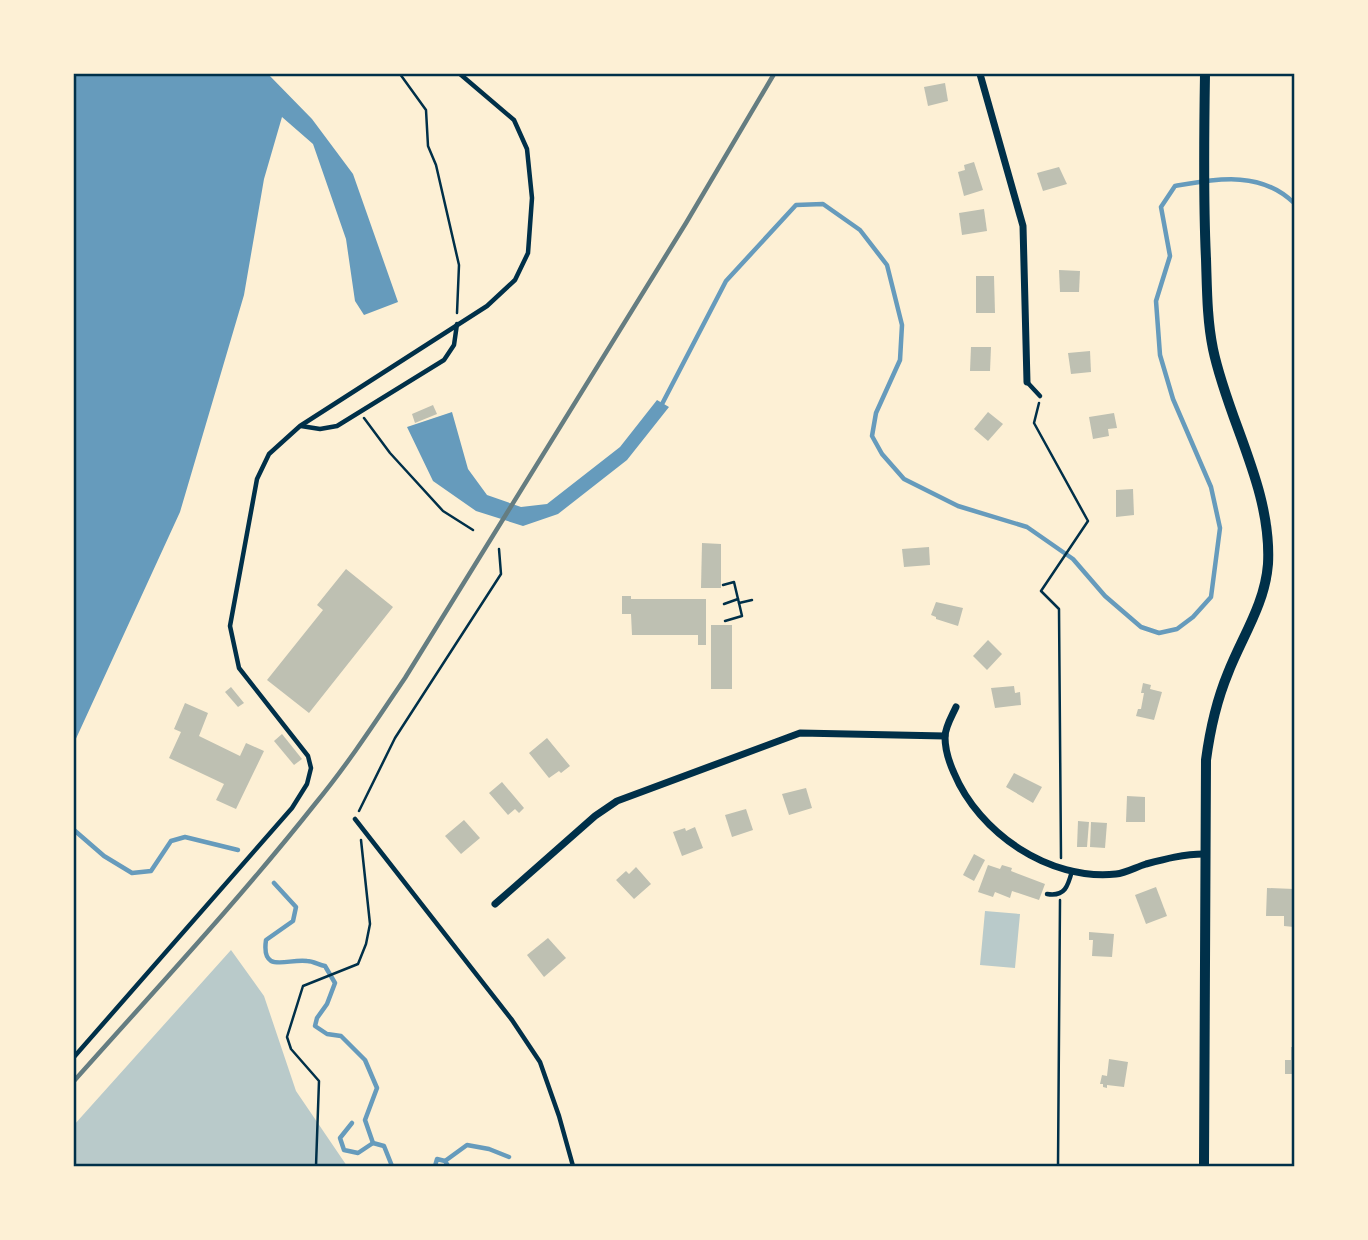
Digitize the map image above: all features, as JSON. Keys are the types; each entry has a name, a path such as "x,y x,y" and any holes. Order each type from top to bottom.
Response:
{"street":[{"path":"980,74 1023,226 1026,247 1027,382"},
{"path":"1204,1167 1206,760 1212,715 1228,671 1257,610 1268,566 1266,519 1223,392 1212,346 1204,222 1205,74"},
{"path":"956,707 945,736 948,760 960,786 971,805 1006,839 1041,861 1072,870 1116,874 1186,854 1204,855"},
{"path":"495,904 595,816 617,801 630,796 800,733 945,736"}],"lane":[{"path":"74,1058 245,864 292,808 307,784 311,768 308,756 239,668 230,626 257,479 269,454 300,426 487,306 515,280 528,253 532,198 527,149 514,120 460,74"},
{"path":"300,426 320,429 337,426 444,360 454,345 457,324"},
{"path":"1027,382 1040,396"},
{"path":"355,819 512,1020 540,1062 573,1167"},
{"path":"1047,894 1060,895 1069,883 1072,870"}],"path":[{"path":"400,74 426,110 428,146 436,165 459,265 457,324"},
{"path":"1040,396 1034,423 1088,521 1041,591 1059,609 1061,868"},
{"path":"360,412 390,453 443,511 473,530"},
{"path":"316,1167 318,1081 291,1049 287,1037 303,986 358,964 370,923 361,839 355,819 396,738 501,574 499,549"},
{"path":"723,585 734,582 742,616 725,621"},
{"path":"724,604 752,600"},
{"path":"1058,1167 1060,895"}],"shaded area":[{"path":"985,911 1020,914 1015,968 980,965"},
{"path":"231,950 264,996 296,1091 347,1166 74,1166 74,1125"}],"water":[{"path":"74,74 268,74 312,119 353,174 398,302 364,315 355,301 346,239 313,144 282,117 264,179 244,295 180,512 74,743"},
{"path":"657,400 669,407 627,460 558,514 523,526 476,511 433,481 407,427 452,412 468,469 487,495 521,507 547,504 620,447"}],"building":[{"path":"945,83 948,101 928,106 924,87"},
{"path":"974,162 983,190 964,196 958,172 965,170 964,165"},
{"path":"1059,167 1067,184 1043,191 1037,173"},
{"path":"984,209 987,231 962,235 959,213"},
{"path":"1059,270 1080,271 1079,292 1060,292"},
{"path":"976,276 994,276 995,313 976,313"},
{"path":"971,347 991,347 990,371 970,371"},
{"path":"1090,351 1091,372 1071,374 1068,353"},
{"path":"433,405 437,414 415,423 412,414"},
{"path":"988,412 1003,424 988,441 974,429"},
{"path":"1114,413 1117,428 1108,429 1109,436 1093,439 1089,417"},
{"path":"1133,489 1134,515 1116,517 1116,490"},
{"path":"702,543 721,544 721,588 701,588"},
{"path":"929,547 930,565 904,567 902,549"},
{"path":"346,569 393,607 309,713 267,680 323,610 317,605"},
{"path":"622,596 631,596 631,599 706,599 706,645 698,645 698,635 632,635 631,614 622,614"},
{"path":"936,602 963,608 958,626 931,615"},
{"path":"711,625 732,625 732,689 711,689"},
{"path":"988,640 1002,654 987,670 973,656"},
{"path":"1143,683 1151,685 1150,689 1162,692 1154,720 1136,716 1138,709 1141,709"},
{"path":"1014,686 1015,693 1020,692 1021,705 995,708 991,688"},
{"path":"231,687 244,703 238,707 225,692"},
{"path":"185,703 208,713 199,736 240,756 246,743 264,751 236,809 216,800 224,784 169,758 181,732 174,729"},
{"path":"282,734 302,759 294,765 274,741"},
{"path":"547,738 570,766 549,778 529,753"},
{"path":"1014,773 1042,787 1033,803 1006,787"},
{"path":"502,782 524,808 519,813 515,809 508,815 489,793"},
{"path":"806,788 812,808 789,815 782,794"},
{"path":"1127,796 1145,797 1145,822 1126,822"},
{"path":"746,809 753,830 732,837 725,815"},
{"path":"464,820 480,838 461,854 445,836"},
{"path":"1078,821 1089,822 1087,847 1077,847"},
{"path":"1091,822 1107,823 1105,848 1090,847"},
{"path":"695,827 703,848 682,856 673,832"},
{"path":"974,854 985,860 974,881 963,875"},
{"path":"988,865 1000,869 1002,865 1012,868 1011,871 1045,884 1039,900 1012,891 1010,898 995,892 993,897 978,892"},
{"path":"636,867 651,884 634,899 616,880"},
{"path":"1156,887 1167,916 1146,924 1135,895"},
{"path":"1267,888 1294,889 1294,927 1284,926 1284,916 1266,916"},
{"path":"1089,932 1114,934 1112,957 1092,956 1093,940 1089,940"},
{"path":"548,938 566,958 544,977 527,955"},
{"path":"1291,1047 1294,1047 1294,1074 1285,1074 1285,1060 1291,1060"},
{"path":"1109,1059 1128,1062 1124,1087 1107,1085 1107,1088 1100,1084 1102,1075 1107,1076"}],"waterway":[{"path":"661,406 726,281 796,205 823,204 860,230 887,265 902,325 900,360 876,413 872,436 882,454 904,479 958,506 1027,527 1073,559 1105,596 1141,627 1159,633 1177,629 1193,617 1211,597 1220,528 1211,487 1173,399 1160,355 1156,301 1170,256 1161,207 1175,186 1222,180 1252,181 1267,185 1294,203"},
{"path":"74,830 104,856 132,873 151,871 171,841 185,837 238,850"},
{"path":"274,883 296,907 293,921 266,940 268,958 278,962 307,961 325,966 335,983 315,1026 327,1034 341,1036 365,1060 377,1088 365,1120 373,1143 384,1146 392,1166"},
{"path":"352,1123 340,1138 344,1150 358,1153 373,1143"},
{"path":"445,1161 467,1145 489,1149 509,1157"},
{"path":"435,1166 437,1159 445,1161 448,1166"}],"railway":[{"path":"74,1081 257,875 362,742 405,678 686,223 774,74"}]}
